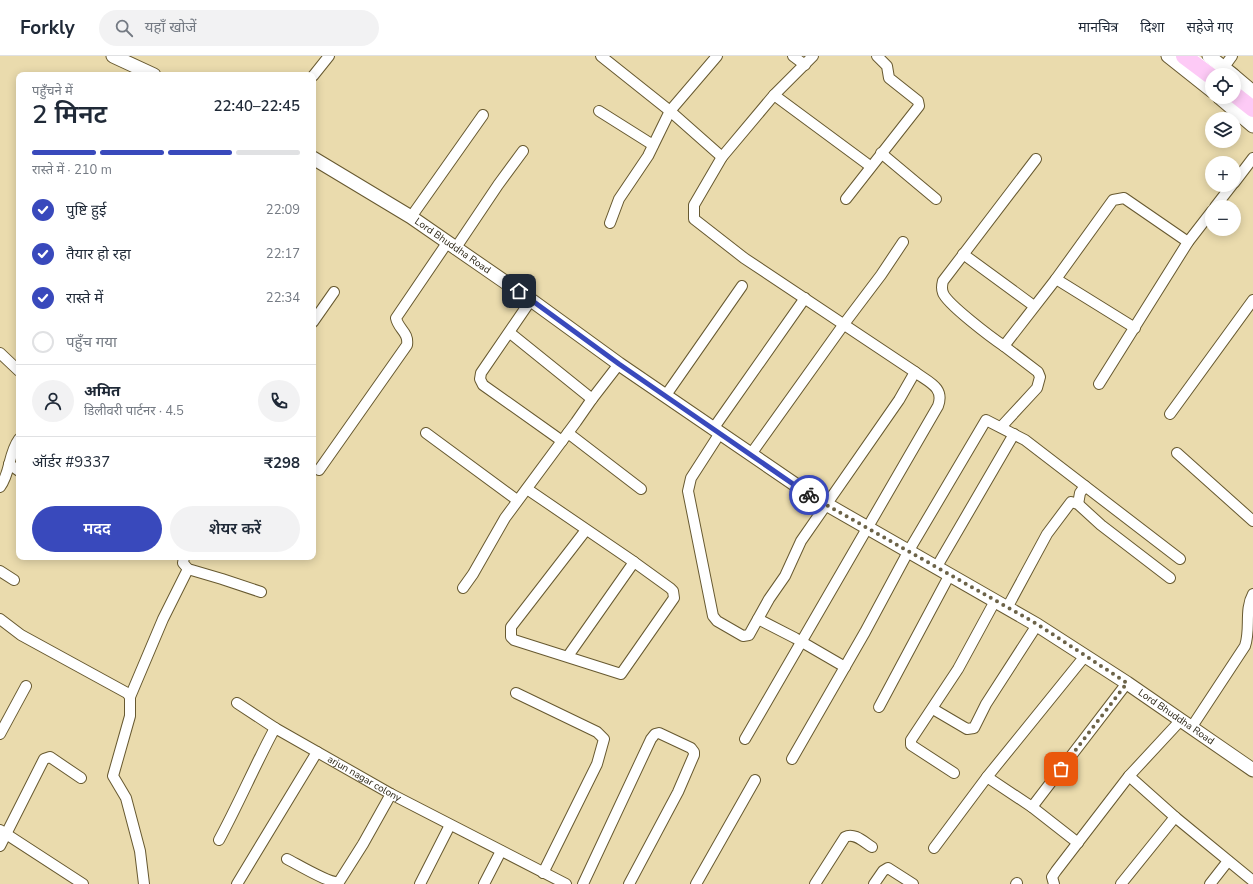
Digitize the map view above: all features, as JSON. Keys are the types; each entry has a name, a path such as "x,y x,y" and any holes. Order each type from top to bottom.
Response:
{"main road":[{"path":"1184,56 1212,68"},
{"path":"1241,100 1253,109"}],"street":[{"path":"113,56 148,72"},
{"path":"316,72 328,56"},
{"path":"601,56 670,111 722,157"},
{"path":"793,56 805,65"},
{"path":"745,739 938,406 941,398 939,390 915,372 738,254 694,219 694,206 722,157 774,95 813,56"},
{"path":"846,199 870,166 919,106 918,101 889,78 887,66 877,56"},
{"path":"1168,56 1205,85"},
{"path":"1209,56 1220,68"},
{"path":"1228,68 1232,56"},
{"path":"610,223 619,199 653,145 670,111 711,58"},
{"path":"1241,84 1253,92"},
{"path":"774,95 870,166"},
{"path":"1227,104 1253,126"},
{"path":"599,111 653,145"},
{"path":"411,217 483,115"},
{"path":"319,470 407,345 406,334 398,325 398,314 523,151"},
{"path":"881,153 936,199"},
{"path":"1241,173 1253,158"},
{"path":"1001,427 1037,388 1040,377 1038,372 1004,346 943,295 941,288 943,281 1036,159"},
{"name":"Lord Bhuddha Road","path":"316,160 411,217 451,246 532,300 619,364 812,496 949,576 1037,624 1127,683 1253,770"},
{"path":"1220,200 1227,192"},
{"path":"1004,346 1056,279 1113,200 1124,198 1188,242"},
{"path":"1100,384 1188,242 1205,220"},
{"path":"751,454 903,242"},
{"path":"963,254 1034,306"},
{"path":"1056,279 1135,328"},
{"path":"666,395 742,286"},
{"path":"316,318 334,292"},
{"path":"805,298 717,431 689,486 696,534 710,602 717,621 743,636 746,636 758,619 775,589 785,576 801,541 898,400 915,372"},
{"path":"532,300 481,373 481,382 641,489"},
{"path":"1170,414 1253,300"},
{"path":"510,333 592,399"},
{"path":"0,355 16,368"},
{"path":"463,588 473,574 494,535 517,500 619,364"},
{"path":"792,759 845,667 908,552 985,422 988,420 1029,443 1180,559"},
{"path":"426,433 517,500"},
{"path":"936,568 1014,434"},
{"path":"0,487 5,481 11,453 16,444"},
{"path":"1177,453 1253,521"},
{"path":"9,464 16,470"},
{"path":"1078,504 1080,493 1085,486"},
{"path":"527,488 634,562 673,591 674,598 620,674 568,656 514,640 510,632 514,623 586,530"},
{"path":"1007,608 1047,534 1070,503 1073,502 1078,504 1101,525 1170,578"},
{"path":"184,560 183,563 188,569 261,592"},
{"path":"568,656 634,562"},
{"path":"144,884 140,851 126,798 113,776 130,716 130,697 163,619 188,569"},
{"path":"0,571 14,580"},
{"path":"879,707 949,576"},
{"path":"1192,728 1245,646 1248,638 1247,608 1253,594"},
{"path":"954,773 911,746 915,734 934,709 958,669 995,601"},
{"path":"0,619 21,635 126,693 130,697"},
{"path":"758,619 845,667"},
{"path":"934,709 967,730 974,728 986,704 1037,624"},
{"path":"934,848 987,778 1085,656"},
{"path":"1032,807 1127,683"},
{"path":"0,734 26,686"},
{"path":"516,693 597,732 604,739 597,764 543,873"},
{"name":"arjun nagar colony","path":"237,702 275,728 391,794 566,884"},
{"path":"1054,884 1052,877 1056,870 1129,776 1180,721"},
{"path":"219,840 239,803 256,762 275,728"},
{"path":"583,884 651,739 659,733 691,748 694,755 678,792 629,884"},
{"path":"237,884 317,752"},
{"path":"0,846 3,833 44,759 50,757 81,778"},
{"path":"1129,776 1175,817 1253,881"},
{"path":"987,778 1032,807 1078,843"},
{"path":"696,884 755,780"},
{"path":"287,859 327,880 335,883 339,882 363,844 391,794"},
{"path":"1121,884 1175,817"},
{"path":"420,884 450,825"},
{"path":"3,833 83,884"},
{"path":"815,884 845,837 849,834 854,835 872,847"},
{"path":"484,884 501,851"},
{"path":"1210,884 1228,861"},
{"path":"874,884 883,871 888,868 913,884"}],"way so far":[{"path":"809,495 949,576 1037,624 1127,683 1061,769"}],"route":[{"path":"519,291 619,364 809,495"}]}
